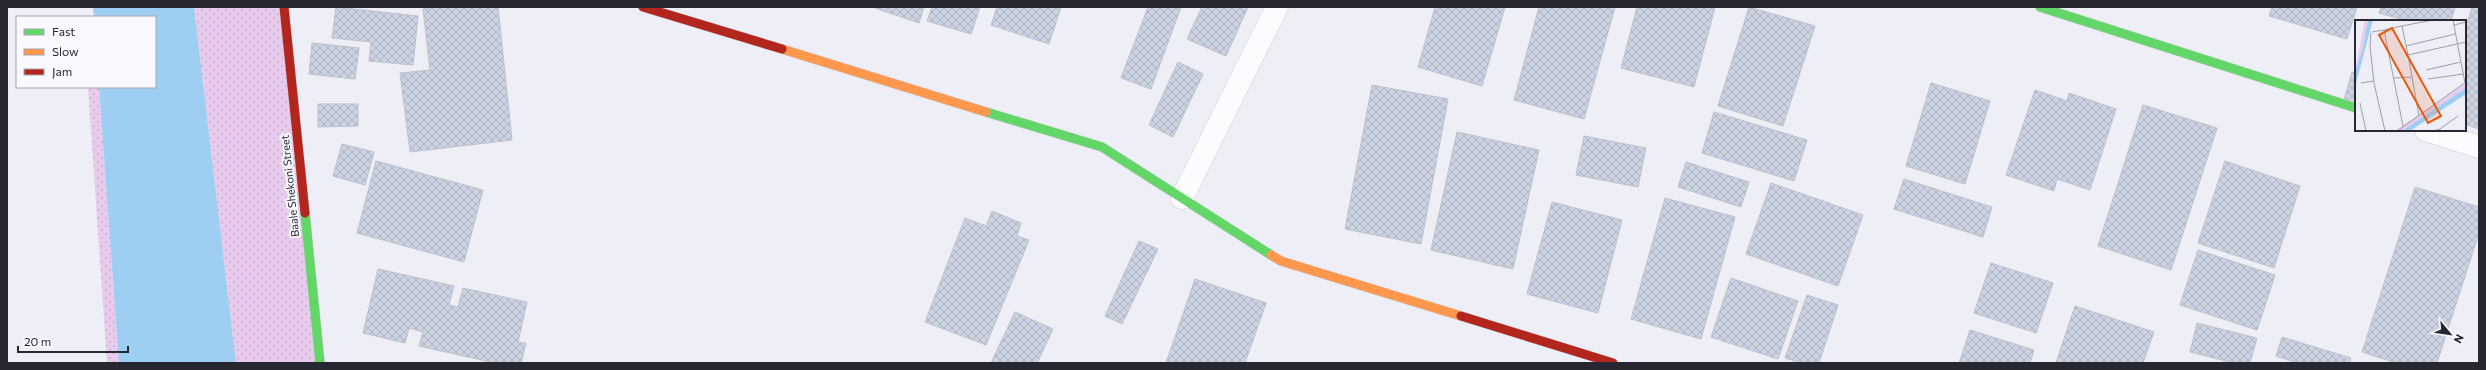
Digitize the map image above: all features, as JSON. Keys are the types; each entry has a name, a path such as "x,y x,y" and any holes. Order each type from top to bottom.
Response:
{"street":[{"name":"Baale Shekoni Street","path":"284,7 320,363"},
{"path":"643,7 1102,147 1281,261 1613,363"},
{"path":"1182,198 1277,7"},
{"path":"2040,7 2355,108"},
{"path":"2429,131 2479,147"}],"shaded area":[{"path":"194,7 282,7 318,363 236,363"},
{"path":"88,88 99,88 119,363 107,363"}],"water":[{"path":"93,7 194,7 236,363 119,363 99,88 156,88 156,16 94,16"}],"building":[{"path":"336,7 418,16 413,65 369,61 371,42 332,38"},
{"path":"435,7 498,7 512,140 410,152 400,73 430,70 423,9"},
{"path":"872,7 924,7 919,23"},
{"path":"932,7 980,7 971,34 927,21"},
{"path":"997,7 1061,7 1049,44 991,25"},
{"path":"1148,7 1181,7 1151,89 1121,78"},
{"path":"1202,7 1248,7 1226,56 1187,39"},
{"path":"1435,7 1505,7 1482,86 1418,67"},
{"path":"1539,7 1615,7 1584,119 1514,100"},
{"path":"1637,7 1715,7 1694,87 1621,68"},
{"path":"1749,7 1815,26 1783,126 1718,106"},
{"path":"2272,7 2357,7 2347,39 2269,16"},
{"path":"2381,7 2455,7 2451,20 2404,20 2379,13"},
{"path":"2472,7 2479,7 2479,129 2466,124 2466,27"},
{"path":"312,43 359,48 355,79 309,74"},
{"path":"1178,62 1203,74 1173,137 1149,125"},
{"path":"2352,72 2355,73 2355,103 2344,100"},
{"path":"1931,83 1990,101 1965,184 1906,166"},
{"path":"1372,85 1448,99 1421,244 1345,229"},
{"path":"2035,90 2067,101 2069,93 2116,109 2090,190 2057,179 2054,191 2006,175"},
{"path":"318,104 358,104 358,126 318,127"},
{"path":"2143,105 2217,128 2171,270 2098,246"},
{"path":"1714,112 1807,140 1794,181 1702,153"},
{"path":"1457,132 1539,150 1513,269 1431,250"},
{"path":"1584,136 1646,148 1638,187 1576,175"},
{"path":"342,144 374,152 365,185 333,176"},
{"path":"376,161 483,190 464,262 357,233"},
{"path":"2225,161 2300,186 2274,268 2198,243"},
{"path":"1686,162 1749,182 1741,207 1678,187"},
{"path":"1904,179 1992,207 1983,237 1894,209"},
{"path":"1771,183 1863,215 1838,286 1746,254"},
{"path":"2415,187 2479,207 2479,233 2437,363 2396,363 2362,352"},
{"path":"1665,198 1735,217 1701,339 1631,319"},
{"path":"1552,202 1622,220 1598,313 1527,294"},
{"path":"992,211 1021,223 1017,236 1029,240 986,345 925,322 965,218 986,226"},
{"path":"1139,241 1158,249 1122,324 1105,316"},
{"path":"2198,250 2275,275 2257,330 2180,305"},
{"path":"1991,263 2053,283 2036,333 1974,313"},
{"path":"378,269 454,286 449,305 458,307 463,288 527,302 518,342 526,343 521,363 495,363 419,346 423,332 409,328 405,343 363,333"},
{"path":"1731,278 1798,301 1778,359 1711,337"},
{"path":"1195,279 1266,303 1245,363 1166,363"},
{"path":"1807,295 1838,305 1819,363 1801,363 1785,358"},
{"path":"2075,306 2154,332 2143,363 2056,363"},
{"path":"1015,312 1053,329 1037,363 991,363"},
{"path":"2197,323 2257,338 2250,363 2234,363 2190,352"},
{"path":"1970,330 2034,350 2030,363 1959,363"},
{"path":"2282,337 2351,358 2349,363 2297,363 2276,356"}],"traffic: fast":[{"path":"2040,7 2355,108"},
{"path":"986,112 1102,147 1271,255"},
{"path":"305,213 320,363"}],"traffic: slow":[{"path":"782,49 986,112"},
{"path":"1271,255 1281,261 1461,316"}],"traffic: jam":[{"path":"284,7 305,213"},
{"path":"643,7 782,49"},
{"path":"1461,316 1613,363"}]}
